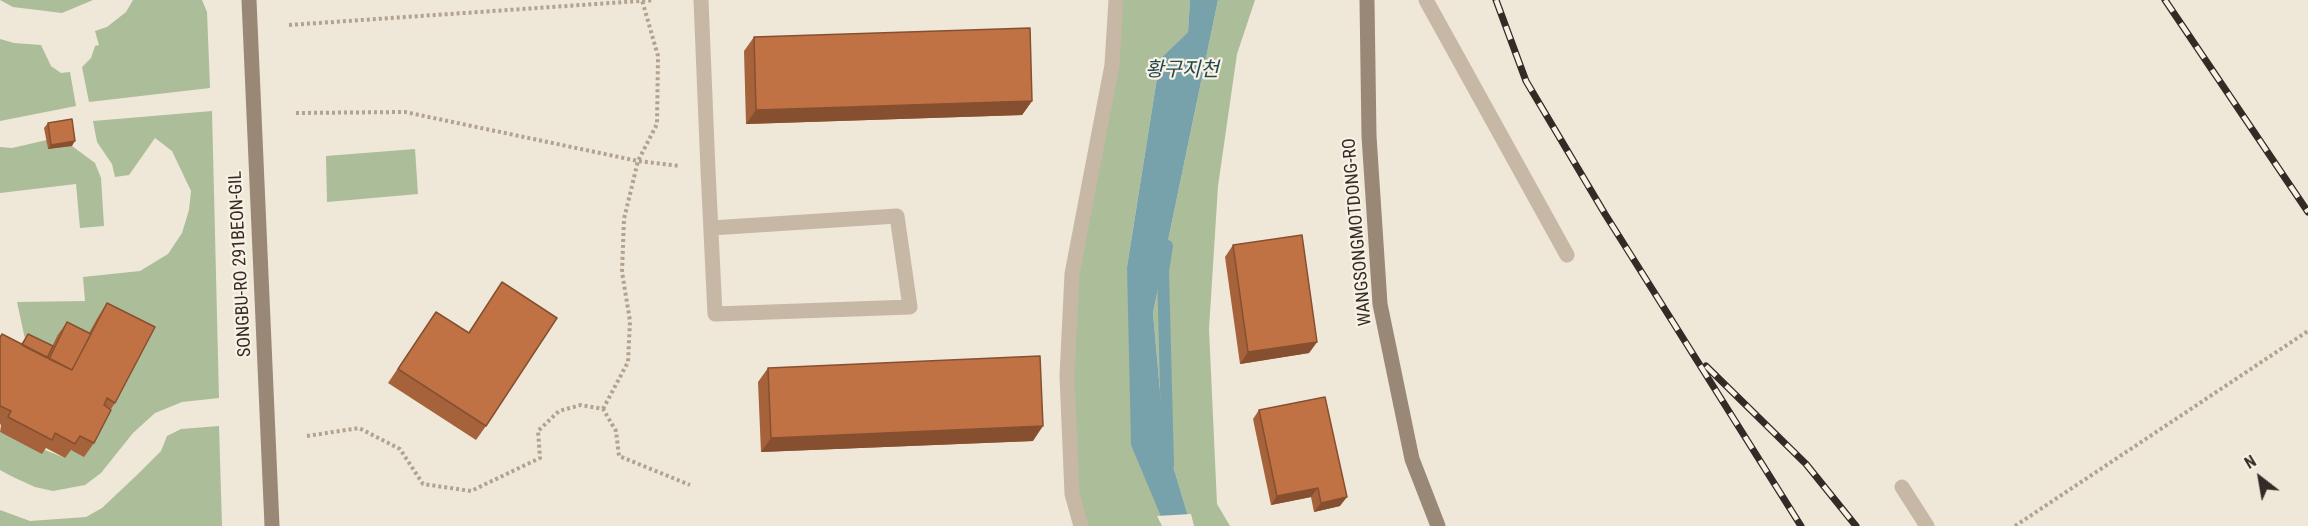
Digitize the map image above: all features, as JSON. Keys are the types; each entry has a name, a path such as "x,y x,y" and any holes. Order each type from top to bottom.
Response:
{"street":[{"name":"SONGBU-RO 291BEON-GIL","path":"249,0 272,526"},
{"path":"701,0 708,170 715,314 910,307 897,216 711,228"},
{"path":"1081,526 1072,494 1067,376 1072,274 1112,65 1116,0"},
{"name":"WANGSONGMOTDONG-RO","path":"1367,0 1369,136 1380,304 1412,459 1438,526"},
{"path":"1426,0 1567,255"},
{"path":"1902,487 1927,526"}],"path":[{"path":"603,409 628,362 630,321 622,272 624,219 638,161 657,124 658,56 642,0"},
{"path":"289,25 654,0"},
{"path":"296,113 405,112 638,161 708,170"},
{"path":"2015,526 2308,331"},
{"path":"307,436 359,428 400,449 423,484 471,491 540,458 538,431 559,411 581,405 603,409 616,431 619,456 690,485"}],"green space":[{"path":"0,0 93,0 62,13 13,7"},
{"path":"133,0 202,0 207,12 210,88 89,102 82,67 91,58 95,46 99,45 95,31 107,27 126,12"},
{"path":"1116,0 1190,0 1188,32 1160,59 1127,267 1165,526 1081,526 1072,494 1072,274"},
{"path":"1218,0 1255,0 1237,54 1218,186 1209,329 1217,504 1230,526 1191,526 1164,436 1153,313"},
{"path":"0,39 14,43 41,45 51,66 61,73 70,72 76,106 0,121"},
{"path":"212,111 219,398 182,402 155,413 133,433 101,473 85,485 53,491 35,487 0,470 0,432 65,458 81,349 57,336 49,351 25,339 17,302 85,301 83,277 140,271 168,254 182,233 189,210 191,191 172,151 155,138 129,175 115,177 112,164 97,142 93,121"},
{"path":"47,140 48,149 72,146 95,163 101,178 104,226 80,228 76,184 0,193 0,147 12,148"},
{"path":"415,149 418,194 327,202 326,156"},
{"path":"219,426 222,526 0,526 0,510 30,521 86,517 102,508 161,451 167,436 181,429"}],"water":[{"name":"황구지천","path":"1190,0 1218,0 1153,313 1164,436 1191,526 1165,526 1131,445 1127,267 1160,59 1188,32"}],"pier":[{"path":"1191,514 1194,526 1162,526 1157,516"}],"building":[{"path":"1030,28 1032,101 756,110 754,37"},
{"path":"72,119 75,141 51,145 48,123"},
{"path":"1302,235 1317,342 1248,352 1233,245"},
{"path":"502,282 557,318 486,426 398,369 436,312 469,333"},
{"path":"107,303 155,327 115,403 107,398 104,405 111,410 94,443 80,436 75,444 55,433 52,440 8,417 11,411 0,406 0,337 2,334 72,370"},
{"path":"67,322 91,334 72,370 49,359"},
{"path":"28,334 53,346 47,358 22,345"},
{"path":"1040,356 1043,426 771,438 768,368"},
{"path":"1325,397 1347,497 1321,503 1318,488 1277,496 1259,410"}],"waterway":[{"name":"황구지천","path":"1167,246 1163,271 1168,465"}],"railway":[{"path":"1496,0 1526,81 1605,214 1801,526"},
{"path":"2165,0 2308,212"},
{"path":"1706,366 1806,464 1856,526"}]}
